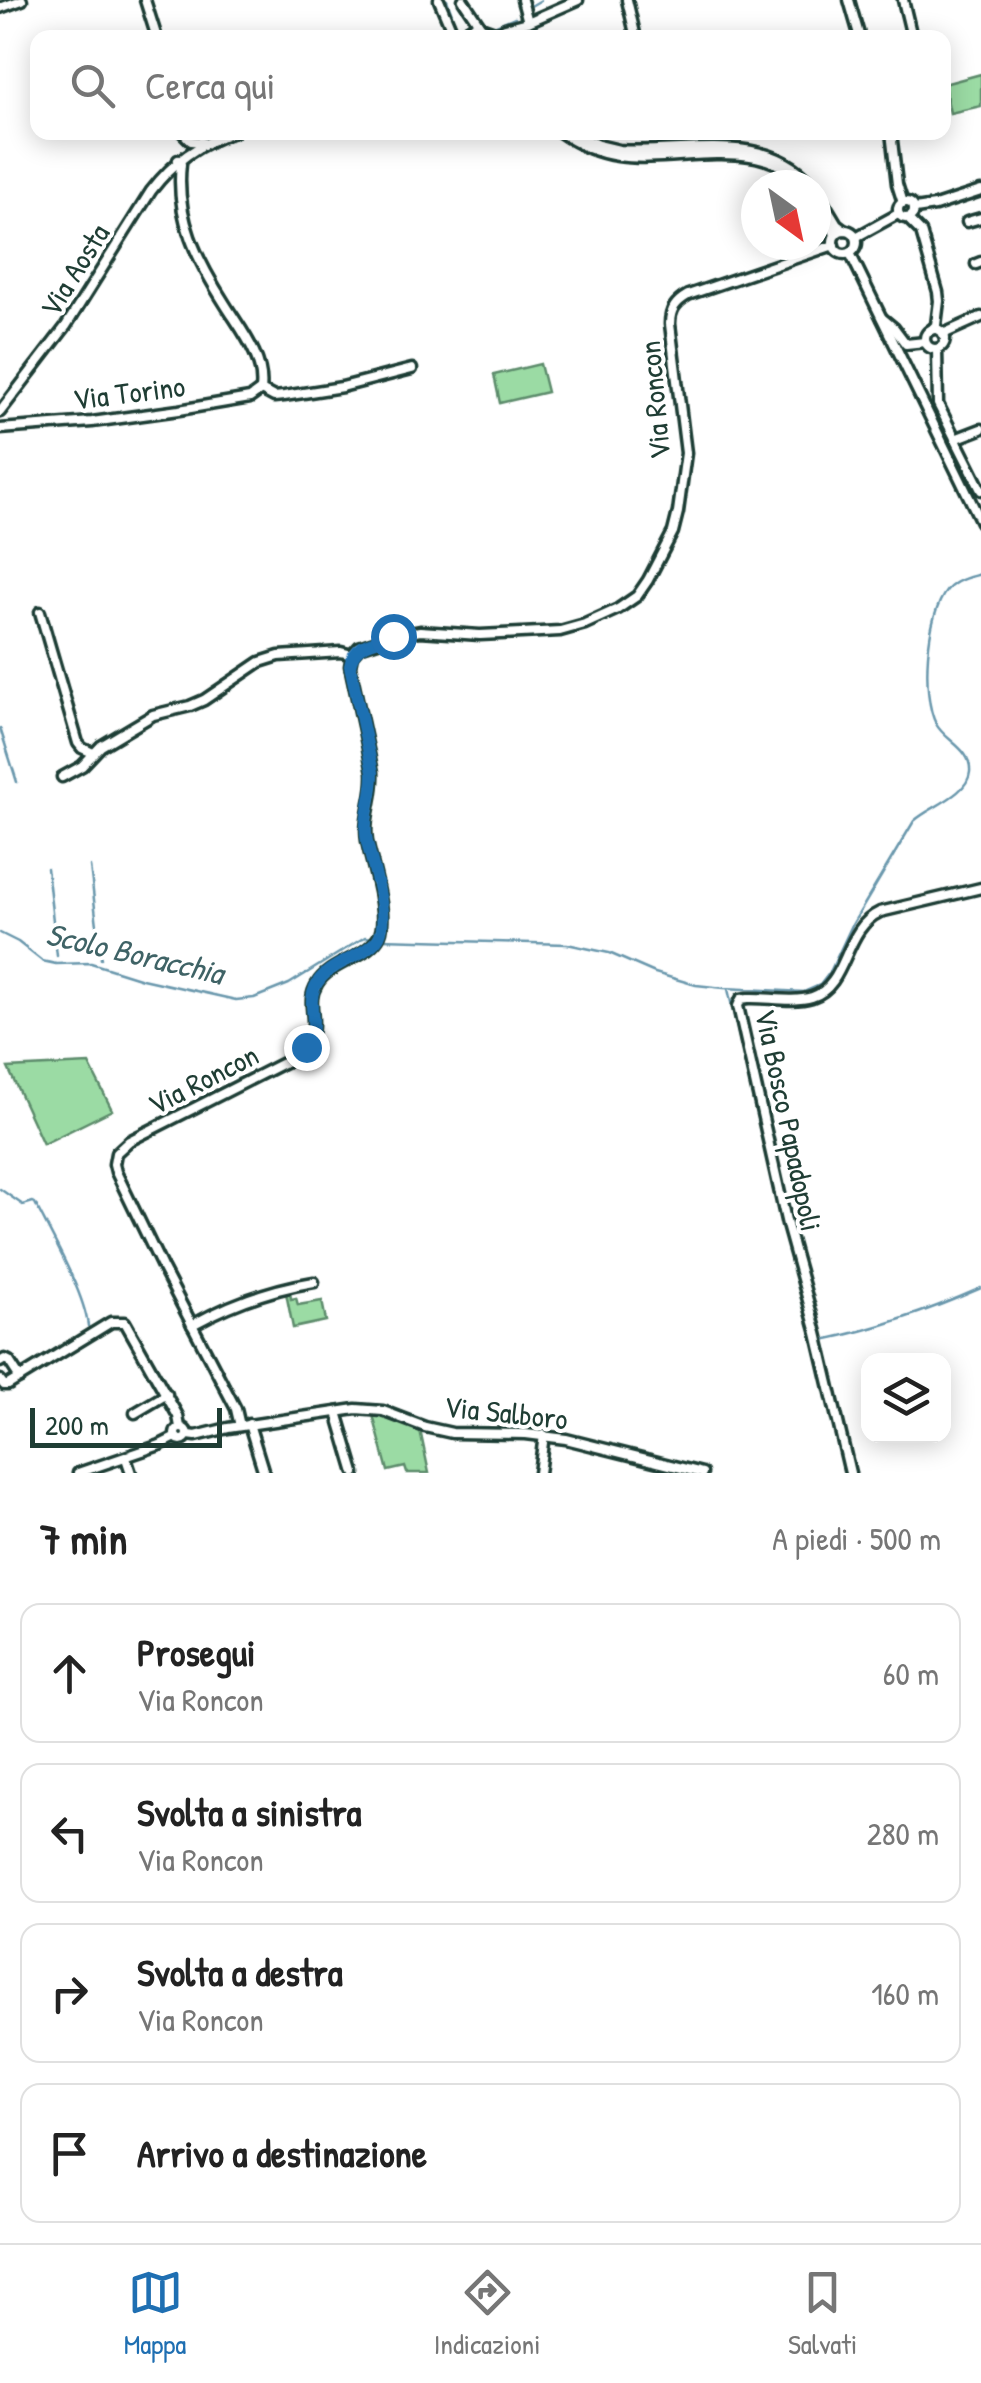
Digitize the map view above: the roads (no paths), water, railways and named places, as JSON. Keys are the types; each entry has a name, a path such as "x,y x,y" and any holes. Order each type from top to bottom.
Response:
{"street":[{"path":"0,8 22,0"},
{"path":"144,0 154,30"},
{"path":"440,0 452,30"},
{"path":"522,0 528,22"},
{"path":"500,30 578,0"},
{"path":"627,0 634,30"},
{"path":"850,0 858,30"},
{"path":"903,0 910,30"},
{"path":"464,3 480,27"},
{"path":"464,3 467,30"},
{"path":"521,30 528,22"},
{"path":"470,30 472,26 488,30"},
{"path":"505,28 511,30"},
{"path":"184,140 187,154 212,140"},
{"path":"191,140 206,142"},
{"path":"572,140 618,156 725,155 764,160 787,170"},
{"path":"588,140 639,152 725,149 766,154 799,170"},
{"path":"892,140 902,203"},
{"name":"Via Aosta","path":"0,412 66,326 151,191 187,154"},
{"path":"178,160 181,208 188,232 214,287 253,351 261,390"},
{"path":"915,209 981,191"},
{"path":"915,209 910,203 898,206 920,232 939,297 936,326 926,334 925,342 937,349"},
{"path":"856,237 913,214 915,209"},
{"path":"831,213 838,224 856,237"},
{"path":"967,222 981,218"},
{"path":"831,224 841,254 850,254"},
{"name":"Via Roncon","path":"264,1473 245,1425 116,1172 116,1153 129,1141 299,1055 314,1032 312,998 320,980 378,939 383,915 366,836 373,772 350,666 352,654 372,642 420,631 480,635 568,630 618,609 637,596 676,522 686,453 670,324 672,310 688,296 834,241 845,230"},
{"path":"850,254 856,237"},
{"path":"850,254 981,522"},
{"path":"879,316 906,344 925,342"},
{"path":"944,334 981,317"},
{"path":"931,330 944,334"},
{"path":"937,349 944,344 944,334"},
{"path":"937,349 938,404 981,490"},
{"name":"Via Torino","path":"0,429 180,410 250,398 261,390 274,397 284,396 342,387 412,369"},
{"path":"954,439 981,429"},
{"path":"40,612 78,743 92,753"},
{"path":"62,778 82,766 92,753 154,715 204,700 260,662 280,656 352,654"},
{"name":"Via Bosco Papadopoli","path":"850,1473 787,1226 738,1006 741,999 748,998 794,1000 816,996 835,978 854,934 869,917 981,888"},
{"path":"192,1325 268,1292 314,1282"},
{"path":"0,1380 8,1385 111,1322 125,1322 178,1416 180,1427"},
{"path":"0,1362 9,1360 20,1378"},
{"path":"135,1413 166,1394"},
{"name":"Via Salboro","path":"78,1473 176,1437 182,1440 188,1435 356,1409 383,1410 452,1433 566,1439 702,1473"},
{"path":"337,1412 355,1473"},
{"path":"180,1427 188,1435"},
{"path":"176,1437 180,1427"},
{"path":"539,1473 544,1435"},
{"path":"126,1458 131,1473"}],"waterway":[{"path":"447,0 452,14"},
{"path":"529,7 541,0"},
{"path":"494,26 515,17"},
{"name":"Scolo Boracchia","path":"381,939 567,944 609,953 696,985 804,992 820,985 914,821 955,794 968,780 967,757 940,730 931,711 928,656 934,617 947,590 959,581 981,574"},
{"path":"0,728 17,782"},
{"path":"90,866 101,959"},
{"path":"47,868 57,956"},
{"name":"Scolo Boracchia","path":"0,933 42,961 91,963 236,1000 254,998 289,984 365,937 373,938"},
{"path":"728,989 781,1222 815,1340"},
{"path":"0,1189 23,1205 35,1203 74,1281 88,1326"},
{"path":"823,1340 903,1318 981,1288"}]}
